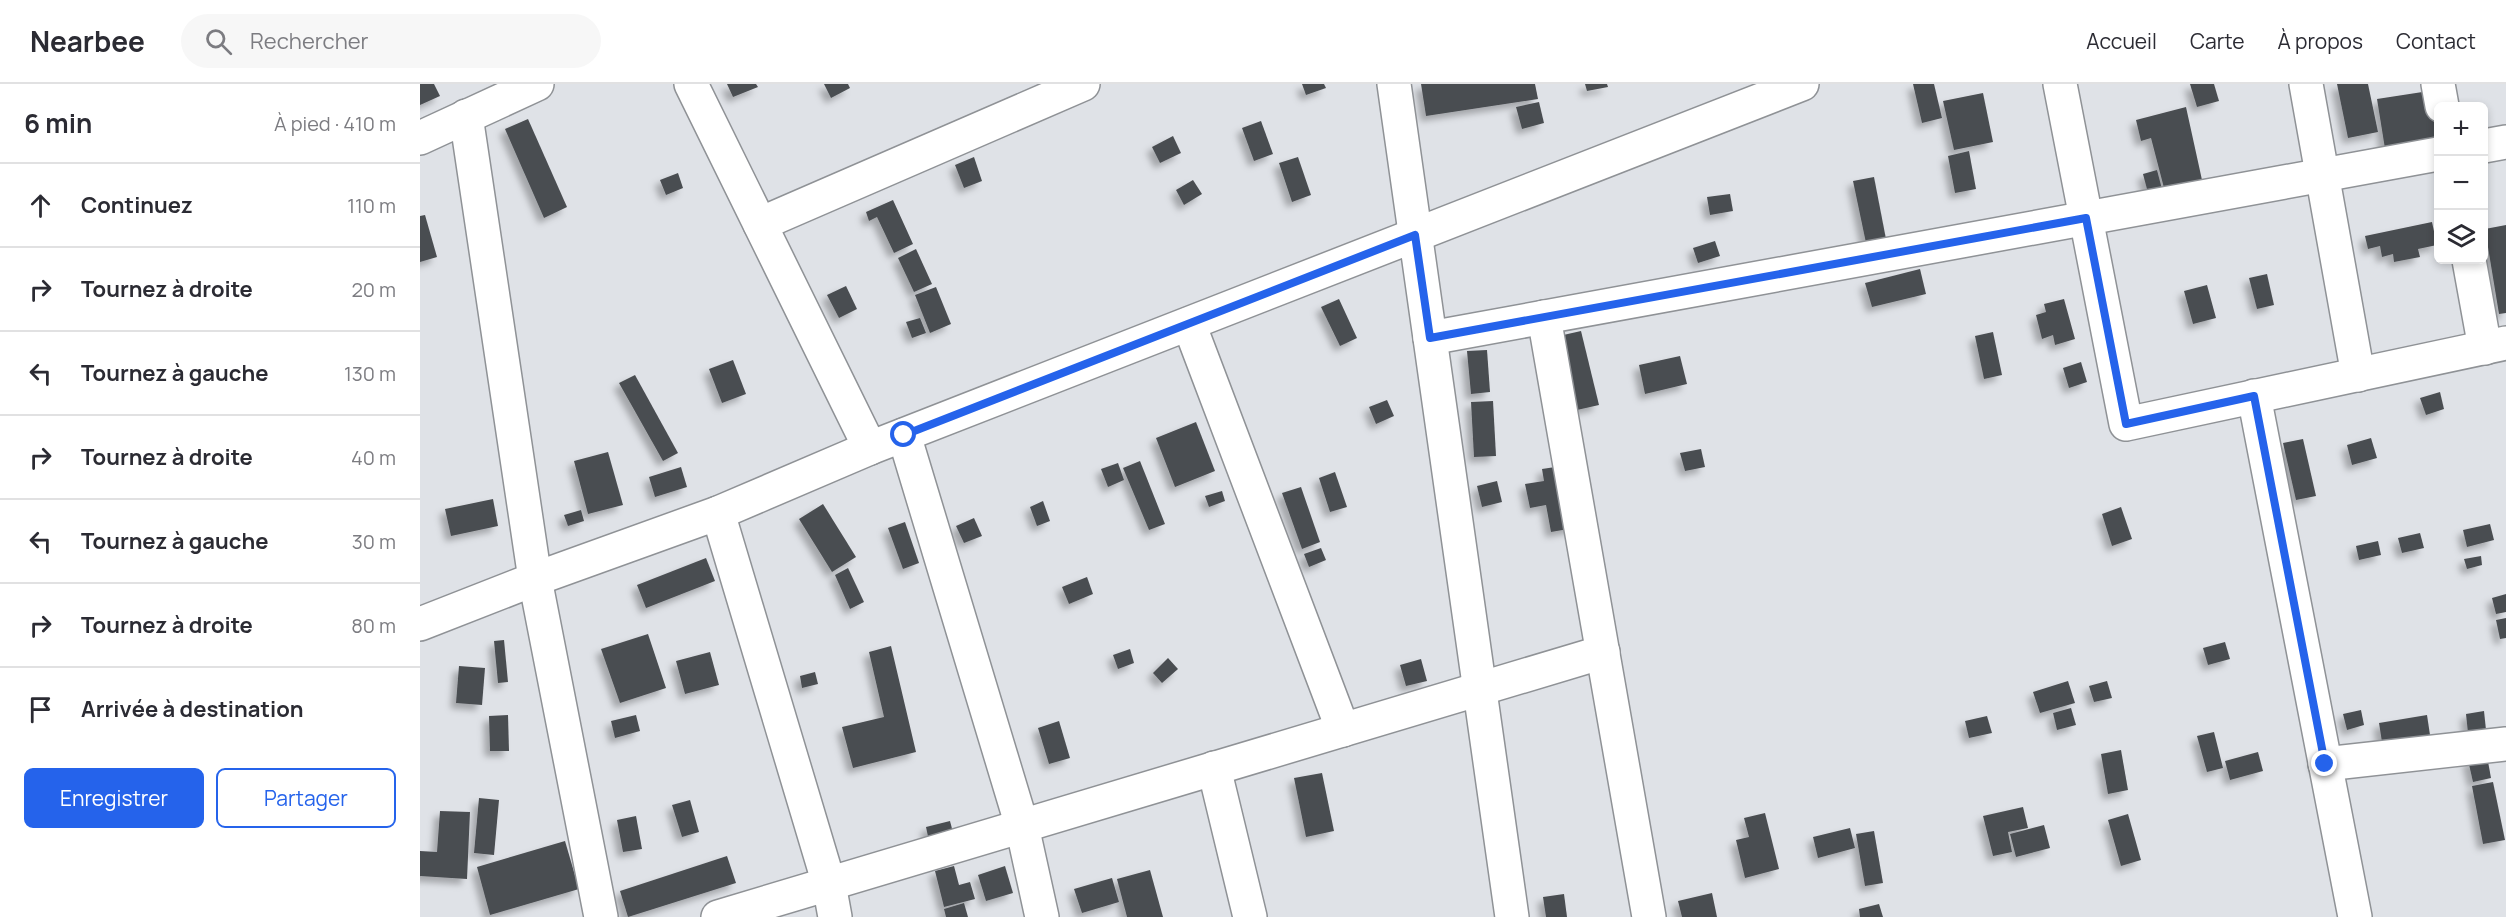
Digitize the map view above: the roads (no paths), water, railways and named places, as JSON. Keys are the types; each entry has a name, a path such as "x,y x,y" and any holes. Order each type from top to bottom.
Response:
{"street":[{"path":"420,138 537,84"},
{"path":"691,84 870,448"},
{"path":"760,224 1083,84"},
{"path":"1394,84 1512,917"},
{"path":"420,624 535,579 718,513 870,448 1802,84"},
{"path":"2060,84 2126,424 2495,345 2470,264"},
{"path":"2306,84 2358,375"},
{"path":"2438,84 2441,102"},
{"path":"466,116 535,579 601,917"},
{"path":"2488,145 2506,142"},
{"path":"1430,338 2434,155"},
{"path":"1544,317 1649,917"},
{"path":"1189,324 1343,730"},
{"path":"2254,396 2355,917"},
{"path":"904,435 1022,826 1042,917"},
{"path":"718,513 829,884 836,917"},
{"path":"718,917 1603,652"},
{"path":"2325,764 2506,744"},
{"path":"1214,768 1250,917"}]}
